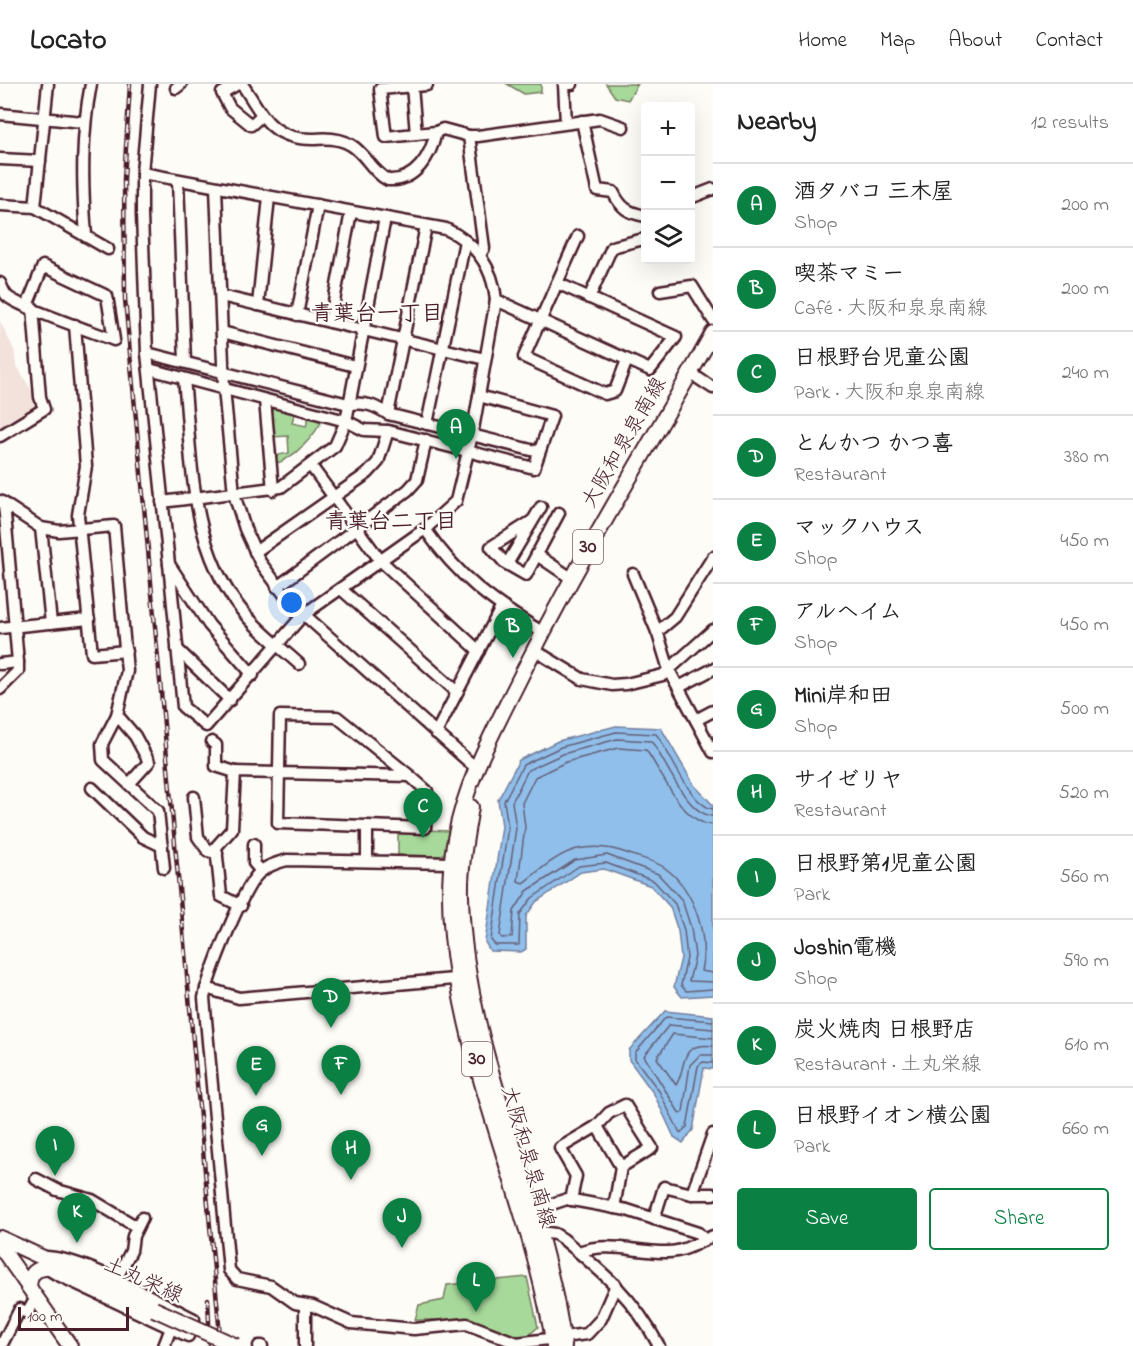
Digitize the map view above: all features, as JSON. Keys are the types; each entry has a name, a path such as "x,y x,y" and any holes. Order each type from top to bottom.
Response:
{"main road":[{"name":"大阪和泉泉南線","path":"559,1343 478,1064 451,924 451,863 464,801 488,741 542,632 713,333"},
{"name":"大阪和泉泉南線","path":"477,769 464,847 460,895 463,979 481,1031 540,1232 559,1343"},
{"path":"0,1238 44,1263 29,1278 32,1292"},
{"path":"0,1246 70,1346"},
{"name":"土丸栄線","path":"44,1263 62,1267 236,1346"}],"street":[{"path":"35,207 48,84"},
{"path":"86,236 82,175 83,122 91,84"},
{"path":"142,172 178,181 446,229 465,241 480,255 494,281 496,300 472,435 456,501 424,529 303,615 253,675 206,726 183,707 147,353 142,172 150,84"},
{"path":"262,115 251,125 230,108 222,93 240,84 273,129 283,136 294,139 331,138 352,146 374,170 388,180 405,179 413,174 426,156 436,132"},
{"path":"566,123 564,84 572,84"},
{"path":"428,85 380,90 386,137 436,132 443,129 469,136 600,119 623,127"},
{"path":"412,86 416,134"},
{"path":"0,114 83,122"},
{"path":"582,121 597,190 613,192 620,207 641,215"},
{"path":"469,136 484,248 480,255"},
{"path":"0,159 40,161"},
{"path":"178,181 185,362"},
{"path":"216,188 224,388 234,495 255,552 277,587 303,615 477,769"},
{"path":"695,196 713,189"},
{"path":"258,305 269,197"},
{"path":"0,205 35,207 108,249"},
{"path":"297,315 318,205"},
{"path":"330,322 351,212"},
{"path":"162,502 273,490 311,466 335,446 346,421 385,218"},
{"path":"388,414 426,226"},
{"path":"578,236 524,357 605,394 615,391 627,360"},
{"path":"589,298 612,247 641,240"},
{"path":"427,424 465,241"},
{"path":"0,283 8,297 30,307 114,340 107,296 43,266 30,307 40,397 44,409 0,436"},
{"path":"496,300 650,370 676,337 557,283"},
{"path":"660,291 692,286 713,320"},
{"path":"221,296 485,359"},
{"path":"75,325 87,466 78,515 78,530 92,654 126,651"},
{"path":"222,332 355,366"},
{"path":"147,353 348,404 363,402 388,414 539,452"},
{"path":"149,369 346,421 364,430 388,431 534,468 552,416 479,396"},
{"path":"690,373 713,388"},
{"path":"184,379 196,499 207,546 226,587 239,607 278,646 300,664"},
{"path":"266,400 273,490"},
{"path":"255,552 368,473 378,462 388,431"},
{"path":"277,587 408,490 417,480 426,440"},
{"path":"311,466 381,560 479,651"},
{"path":"2,502 41,528 59,531 114,526 126,671 117,715 102,744 103,760 130,783 158,812 164,868"},
{"path":"0,689 18,671 16,626 2,502"},
{"path":"507,564 541,507"},
{"path":"532,521 491,548 507,564 526,575 559,513"},
{"path":"41,528 51,623"},
{"path":"424,529 453,566 501,608 542,632"},
{"path":"537,555 572,578"},
{"path":"657,632 675,617 713,557"},
{"path":"169,564 209,625 253,675"},
{"path":"633,574 657,632 669,670 713,751"},
{"path":"340,589 457,692"},
{"path":"436,733 501,608"},
{"path":"0,628 89,619"},
{"path":"534,650 571,674 595,683 626,684 648,680 669,670 713,630"},
{"path":"177,649 230,700"},
{"path":"0,664 18,662"},
{"path":"679,687 713,669"},
{"path":"696,720 713,711"},
{"path":"117,715 135,736 149,762 130,783"},
{"path":"280,716 337,717 410,776 427,790 425,828 278,823 280,716"},
{"path":"212,742 216,746 216,766 235,772 410,776"},
{"path":"235,772 232,830 216,847 221,896 241,906"},
{"path":"92,788 142,837 162,846"},
{"path":"194,797 198,837 208,851 217,853"},
{"path":"367,825 367,861"},
{"path":"254,844 254,863 261,871"},
{"path":"451,863 287,860 261,871 253,880 206,988 204,1011 229,1270 237,1279 271,1286 296,1303 313,1306 351,1323 414,1329 467,1324 517,1344 559,1343 586,1334 595,1327 605,1313 616,1285"},
{"path":"206,988 238,998 463,979"},
{"path":"571,1200 576,1176 560,1148 597,1126 609,1113 625,1105 652,1148 621,1167"},
{"path":"597,1126 621,1167 614,1208"},
{"path":"692,1194 709,1132"},
{"path":"36,1179 57,1190 92,1200 140,1222 131,1251 115,1281"},
{"path":"654,1219 664,1187 692,1194 713,1194"},
{"path":"534,1210 571,1200 654,1219 709,1238"},
{"path":"540,1232 555,1234 616,1285 638,1308 659,1346"},
{"path":"579,1252 588,1249 631,1247 669,1252 709,1238"},
{"path":"56,1257 115,1281 194,1319 188,1336 44,1263 56,1257"},
{"path":"1,1346 20,1310 27,1313 32,1292"},
{"path":"304,1346 305,1306"},
{"path":"164,1346 171,1328"}],"shaded area":[{"path":"0,321 14,350 16,364 41,407 0,433"}],"green space":[{"path":"507,84 541,84 541,92 524,94"},
{"path":"606,84 638,84 628,100 615,97"},
{"path":"269,406 295,410 292,423 306,426 310,414 323,418 303,446 289,457 274,464 274,456 289,453 288,436 272,437"},
{"path":"398,829 450,831 446,851 441,856 398,855"},
{"path":"527,1277 538,1327 528,1336 506,1337 490,1327 465,1320 415,1320 419,1305 444,1300 447,1285"}],"water":[{"path":"616,726 661,728 694,785 713,805 713,995 682,997 674,987 681,958 678,931 670,907 651,886 604,869 581,872 536,902 526,916 526,949 521,952 490,951 485,942 502,826 498,800 519,760 558,741"},
{"path":"665,1011 713,1016 713,1069 704,1068 693,1130 683,1143 674,1137 654,1094 629,1060 629,1050"}],"railway":[{"path":"130,84 124,179 125,299 221,1346"},
{"path":"208,1299 210,1346"}],"place":[{"name":"酒タバコ 三木屋","path":"456,459"},
{"name":"喫茶マミー","path":"513,658"},
{"name":"日根野台児童公園","path":"423,838"},
{"name":"とんかつ かつ喜","path":"331,1028"},
{"name":"アルヘイム","path":"341,1095"},
{"name":"マックハウス","path":"256,1096"},
{"name":"Mini岸和田","path":"262,1156"},
{"name":"日根野第1児童公園","path":"55,1176"},
{"name":"サイゼリヤ","path":"351,1180"},
{"name":"炭火焼肉 日根野店","path":"77,1243"},
{"name":"Joshin電機","path":"402,1248"},
{"name":"日根野イオン横公園","path":"476,1312"}],"district":[{"name":"青葉台一丁目","path":"377,315"},
{"name":"青葉台二丁目","path":"391,523"}]}
